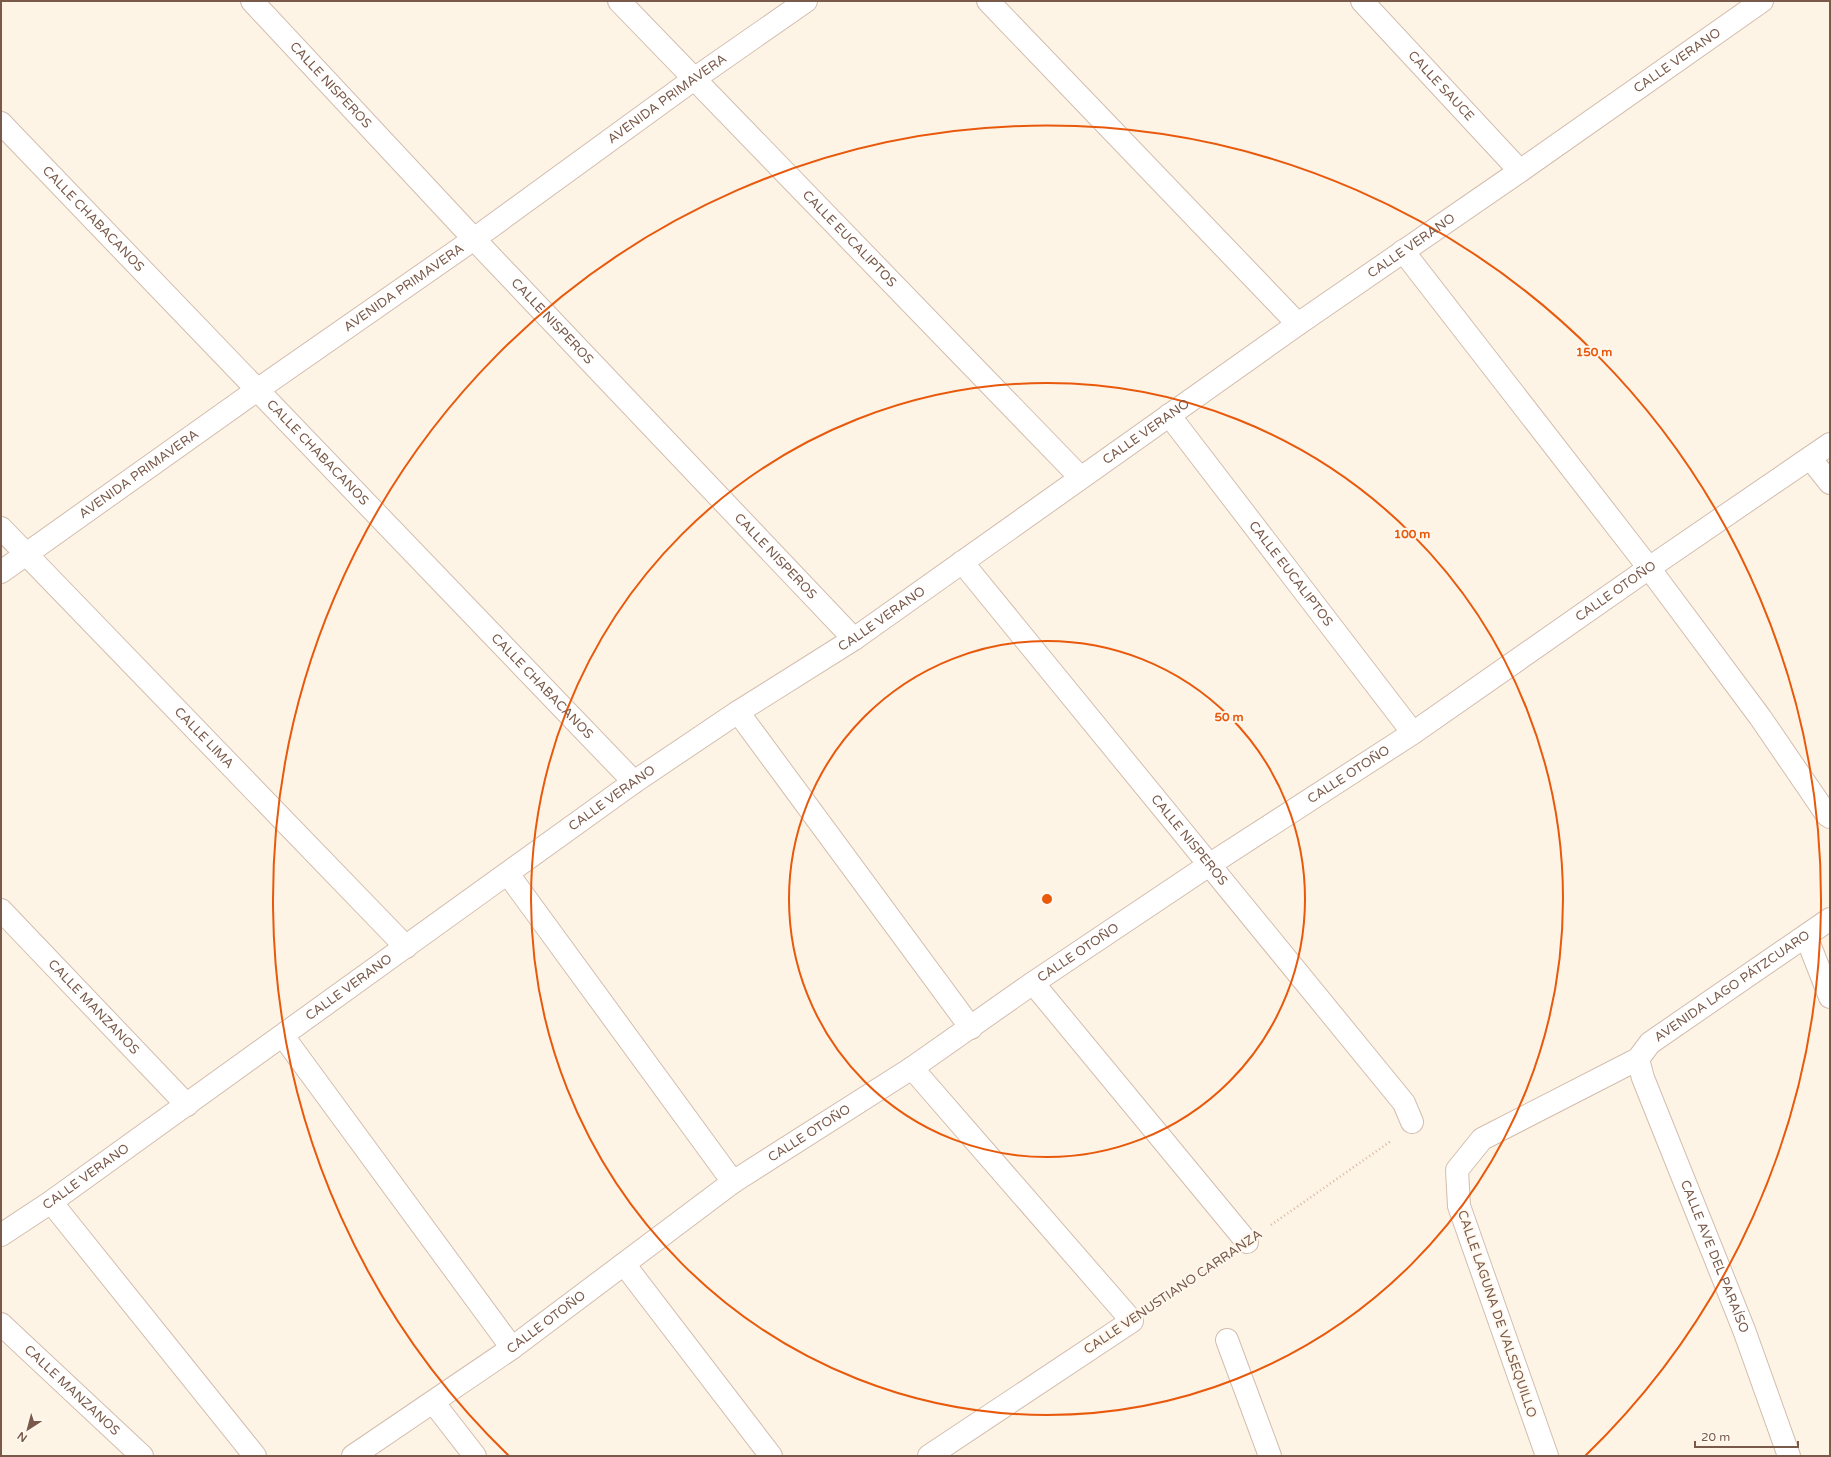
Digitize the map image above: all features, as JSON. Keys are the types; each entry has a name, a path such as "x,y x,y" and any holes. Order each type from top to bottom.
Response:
{"street":[{"name":"CALLE NISPEROS","path":"252,1 474,239 854,639"},
{"name":"CALLE EUCALIPTOS","path":"619,1 1080,477"},
{"name":"AVENIDA PRIMAVERA","path":"1,572 26,556 257,390 474,239 694,79 806,1"},
{"path":"988,1 1298,324"},
{"name":"CALLE SAUCE","path":"1362,1 1520,171"},
{"name":"CALLE VERANO","path":"1,1235 52,1202 634,782 738,712 854,639 1080,477 1520,171 1747,5"},
{"name":"CALLE CHABACANOS","path":"1,123 634,782"},
{"path":"1404,251 1649,568 1760,717 1827,815 1830,817"},
{"name":"CALLE EUCALIPTOS","path":"1169,415 1413,733"},
{"name":"CALLE OTOÑO","path":"353,1456 512,1348 733,1182 912,1068 1033,983 1209,864 1413,733 1830,444"},
{"path":"1810,458 1830,483"},
{"name":"CALLE LIMA","path":"1,528 26,556 406,947"},
{"name":"CALLE NISPEROS","path":"962,562 1404,1103 1412,1122"},
{"path":"738,712 971,1028"},
{"path":"508,874 733,1182"},
{"name":"CALLE MANZANOS","path":"1,910 187,1105"},
{"name":"AVENIDA LAGO PÁTZCUARO","path":"1638,1059 1650,1042 1830,919"},
{"path":"1806,936 1830,997"},
{"path":"1033,983 1247,1242"},
{"path":"283,1036 512,1348"},
{"name":"CALLE LAGUNA DE VALSEQUILLO","path":"1547,1456 1459,1206 1457,1170 1482,1139 1638,1059"},
{"name":"CALLE AVE DEL PARAÍSO","path":"1638,1059 1643,1078 1744,1330 1789,1456"},
{"path":"912,1068 1132,1321"},
{"path":"52,1202 255,1456"},
{"path":"624,1264 771,1456"},
{"name":"CALLE VENUSTIANO CARRANZA","path":"928,1456 1132,1321"},
{"name":"CALLE MANZANOS","path":"1,1324 142,1456"},
{"path":"1227,1340 1270,1456"},
{"path":"433,1402 475,1456"}],"path":[{"name":"CALLE VENUSTIANO CARRANZA","path":"1132,1321 1401,1134 1412,1122"}]}
